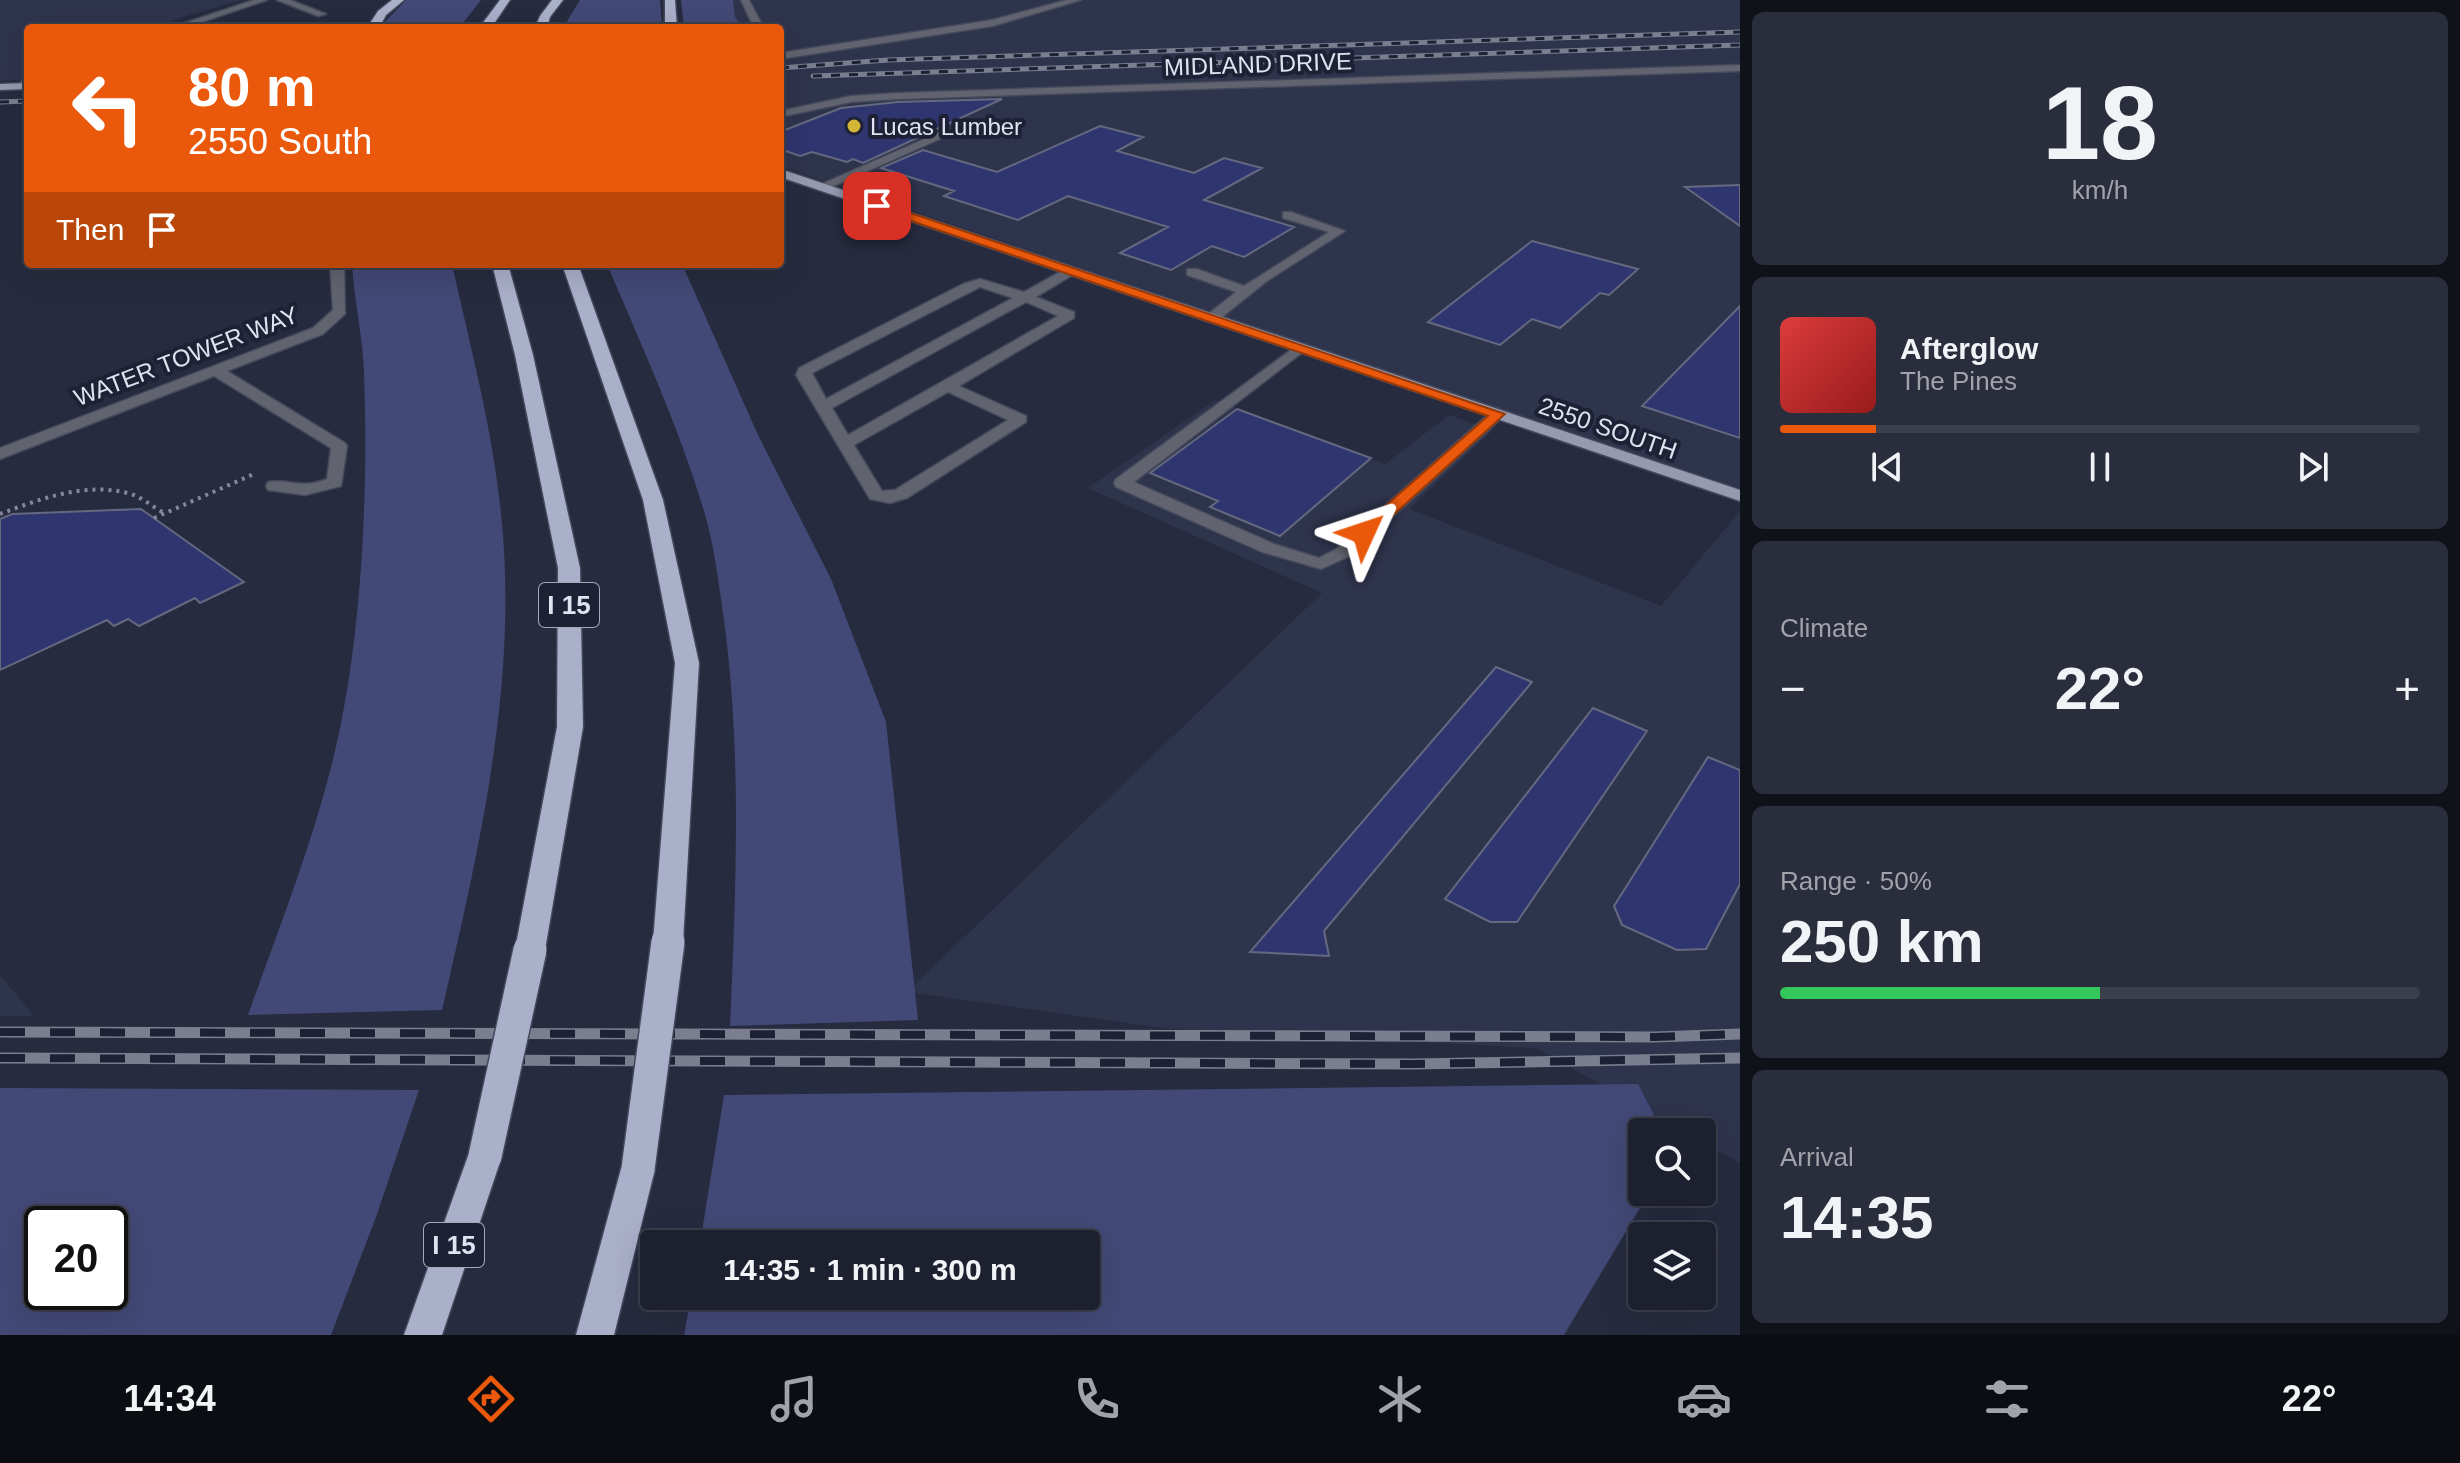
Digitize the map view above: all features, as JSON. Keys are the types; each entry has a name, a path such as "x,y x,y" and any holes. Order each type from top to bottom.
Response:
{"highway":[{"path":"375,24 382,13 399,0"},
{"path":"488,24 505,0"},
{"path":"542,24 558,0"},
{"path":"670,0 671,24"},
{"name":"I 15","path":"423,1335 485,1156 530,950 570,727 569,568 524,355 501,268"},
{"path":"571,268 653,500 687,663 668,942 638,1169 595,1335"}],"main road":[{"path":"0,87 24,84"},
{"name":"2550 SOUTH","path":"784,174 1740,496"}],"street":[{"path":"188,24 263,0"},
{"path":"281,0 321,14"},
{"path":"745,0 757,24"},
{"path":"784,55 993,23 1077,0"},
{"name":"MIDLAND DRIVE","path":"784,113 851,99 898,96 1740,68"},
{"path":"821,187 947,132"},
{"path":"1212,318 1246,291 1339,231 1287,215"},
{"name":"WATER TOWER WAY","path":"0,454 318,331 340,311 337,268"},
{"path":"823,407 1072,271"},
{"path":"1192,272 1246,291"},
{"path":"845,443 1069,315 1025,297 974,284 811,367 804,375 876,495 890,498 1020,419 947,386"},
{"path":"1299,348 1122,483 1258,543 1321,564 1342,553 1498,414"},
{"path":"216,371 339,446 335,482 314,491 296,493 274,486"}],"path":[{"path":"154,518 255,473"},
{"path":"0,514 57,495 105,491 127,493 164,513"}],"shaded area":[{"path":"0,0 241,0 165,24 24,24 24,80 0,81"},
{"path":"406,0 481,0 462,24 383,24"},
{"path":"580,0 660,0 662,24 565,24"},
{"path":"681,0 733,0 735,17 740,24 684,24"},
{"path":"709,0 1740,0 1740,490 784,167 784,24 700,24"},
{"path":"352,268 453,268 487,420 501,514 505,639 492,764 482,826 442,1010 248,1015 314,828 335,751 350,672 359,587 365,456 363,359"},
{"path":"609,268 684,268 758,435 831,579 886,722 918,1020 730,1026 735,771 730,670 706,518 660,390"},
{"path":"1215,400 1385,464 1449,415 1493,430 1409,509 1661,606 1740,511 1740,1163 1716,1150 1716,1118 1660,1118 1536,1048 1170,1029 907,992 1322,593 1088,488"},
{"path":"0,975 34,1016 0,1016"},
{"path":"1638,1084 1656,1118 1628,1118 1628,1206 1640,1208 1632,1222 1628,1222 1628,1228 1564,1335 684,1335 688,1310 1100,1310 1100,1230 702,1230 724,1095"},
{"path":"0,1088 419,1090 376,1217 331,1335 0,1335"}],"building":[{"name":"Lucas Lumber","path":"1002,99 863,163 812,152 800,156 784,150 784,130 841,108 898,102"},
{"path":"1100,126 1143,137 1117,151 1194,173 1224,158 1262,168 1204,200 1294,227 1244,257 1212,246 1171,270 1120,253 1168,227 1068,196 1018,220 944,196 954,191 881,168 923,150 997,172"},
{"path":"1740,185 1740,226 1685,187"},
{"path":"1532,241 1638,269 1609,295 1600,293 1560,328 1532,319 1500,345 1428,322"},
{"path":"1740,306 1740,438 1642,406"},
{"path":"1237,409 1371,458 1280,536 1210,507 1218,501 1150,473"},
{"path":"141,509 244,582 200,603 195,598 139,626 128,619 114,626 107,620 0,670 0,519 12,514"},
{"path":"1496,667 1532,682 1324,931 1329,956 1250,952"},
{"path":"1593,708 1647,731 1517,922 1490,922 1445,899"},
{"path":"1708,757 1740,770 1740,884 1706,949 1677,950 1622,925 1614,906"}],"railway":[{"path":"784,68 888,60 1740,32"},
{"path":"813,76 1740,45"},
{"path":"0,102 24,101"},
{"path":"0,1032 1655,1037 1740,1034"},
{"path":"0,1058 1414,1064 1740,1058"}],"place":[{"name":"Lucas Lumber","path":"854,126"}],"route":[{"path":"877,206 1498,414 1364,533"}]}
